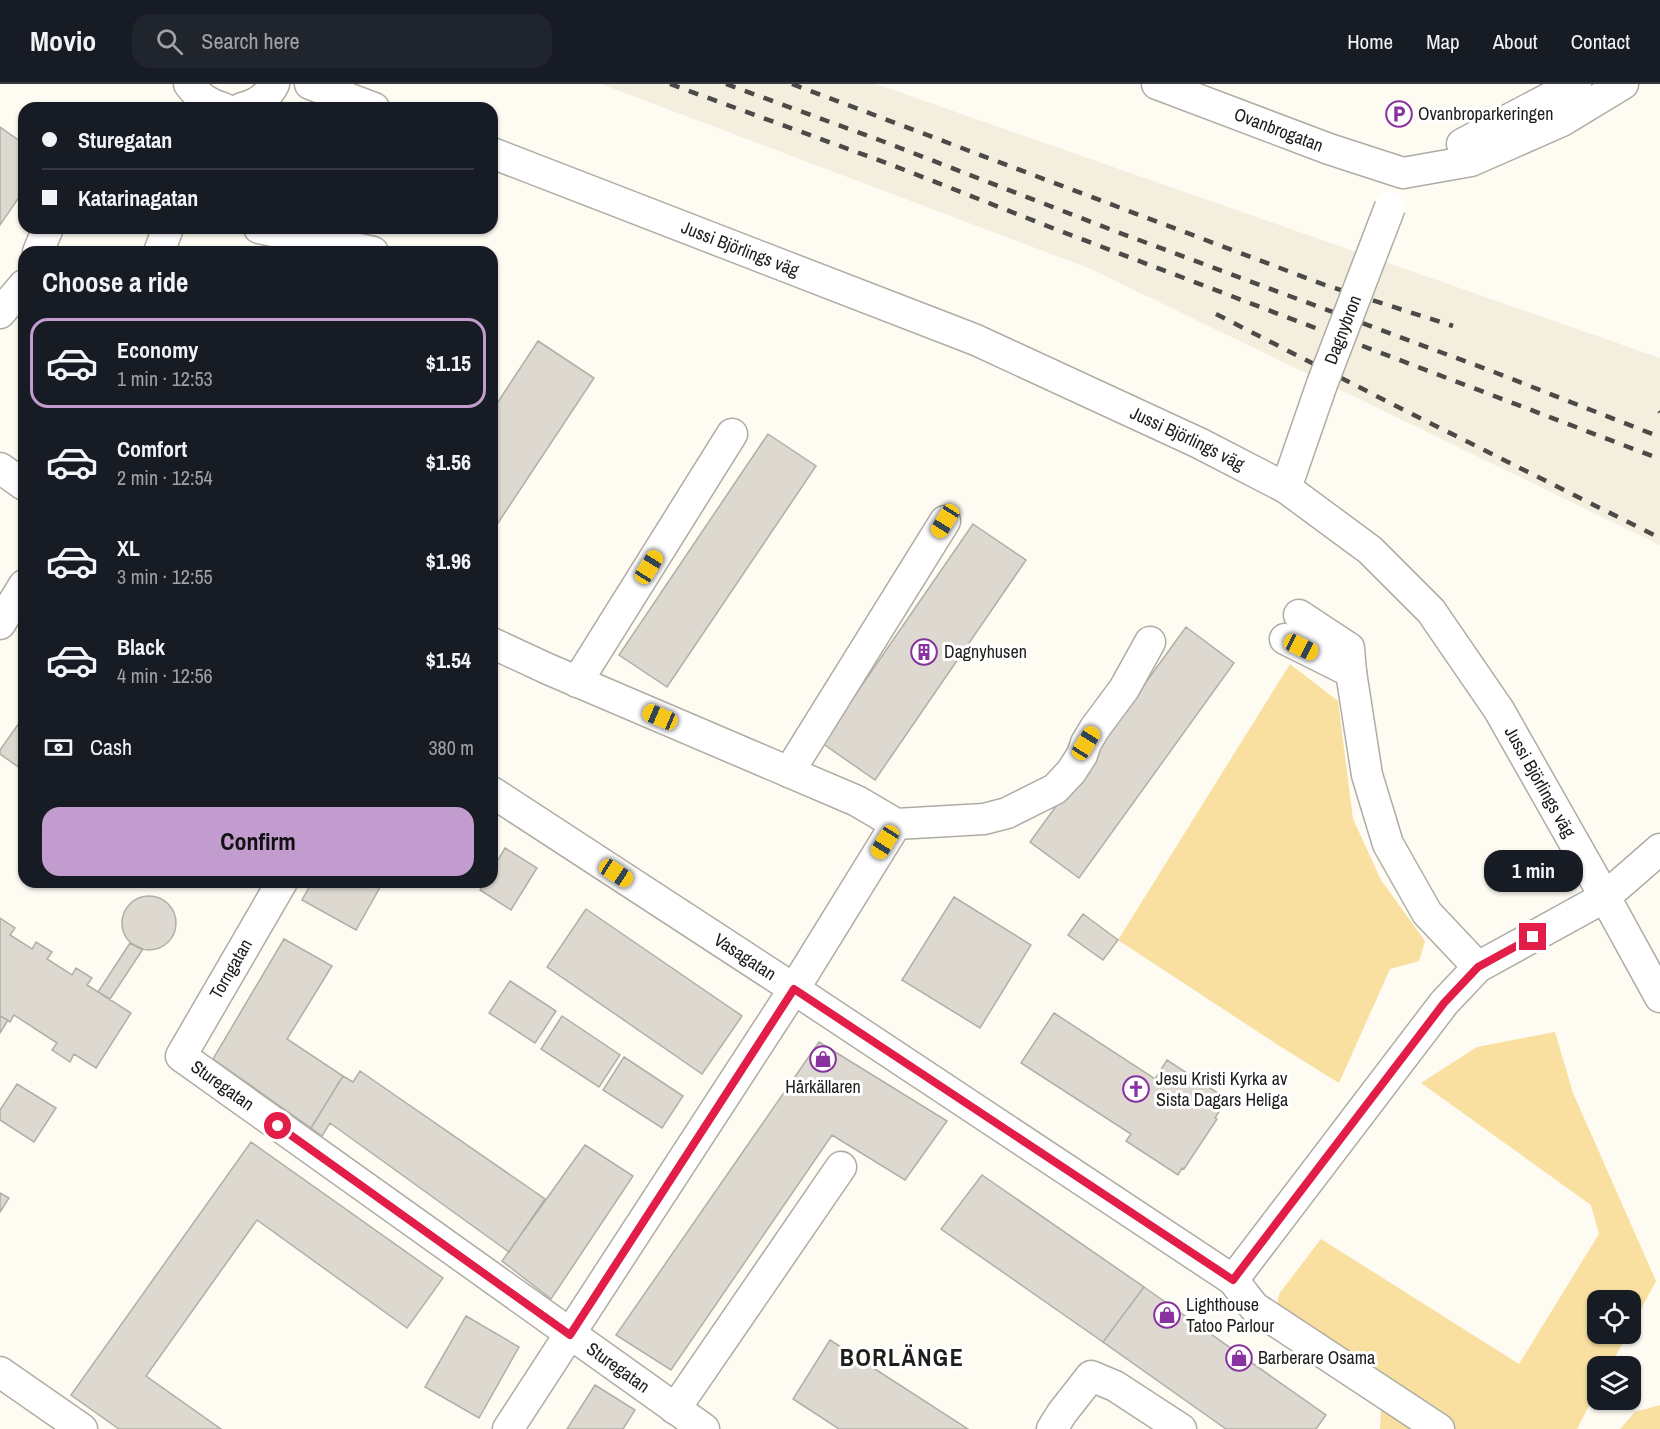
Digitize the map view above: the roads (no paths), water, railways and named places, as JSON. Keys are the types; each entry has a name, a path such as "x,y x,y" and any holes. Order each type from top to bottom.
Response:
{"street":[{"path":"189,84 198,96 208,102"},
{"path":"257,102 272,89 274,84"},
{"path":"310,84 358,102"},
{"name":"Ovanbrogatan","path":"1157,84 1329,149 1403,173 1471,161 1562,121 1623,84"},
{"path":"1403,173 1576,84"},
{"name":"Jussi Björlings väg","path":"498,155 976,340 1198,443 1286,488 1370,550 1431,612 1499,710 1660,997"},
{"name":"Dagnybron","path":"1286,488 1322,384 1403,173"},
{"path":"290,234 345,246"},
{"path":"0,313 18,292"},
{"path":"577,682 732,434"},
{"path":"0,468 18,481"},
{"path":"789,772 945,521"},
{"path":"0,624 18,595"},
{"path":"1292,627 1352,672 1367,775 1388,844 1427,913 1478,967"},
{"path":"498,646 577,682 857,801 896,824 984,819 1007,813 1055,789 1077,764 1086,743 1124,690 1150,642"},
{"name":"Vasagatan","path":"498,796 1233,1280 1254,1306 1439,1429"},
{"path":"508,1429 794,989 896,824"},
{"path":"1233,1280 1444,1003 1478,967 1605,897 1660,849"},
{"name":"Torngatan","path":"181,1056 279,888"},
{"name":"Sturegatan","path":"181,1056 704,1429"},
{"path":"675,1409 841,1167"},
{"path":"0,1372 43,1418 82,1429"},
{"path":"1052,1429 1091,1376 1115,1386 1181,1429"}],"railway":[{"path":"670,84 892,165 1660,459"},
{"path":"726,84 1494,372 1660,437"},
{"path":"792,84 1325,285 1453,326"},
{"path":"1216,314 1660,538"}],"place":[{"name":"Ovanbroparkeringen","path":"1399,114"},
{"name":"Dagnyhusen","path":"924,652"},
{"name":"Hårkällaren","path":"823,1059"},
{"name":"Jesu Kristi Kyrka av Sista Dagars Heliga","path":"1136,1089"},
{"name":"Lighthouse Tatoo Parlour","path":"1167,1315"},
{"name":"Barberare Osama","path":"1239,1358"}],"district":[{"name":"BORLÄNGE","path":"902,1358"}]}
